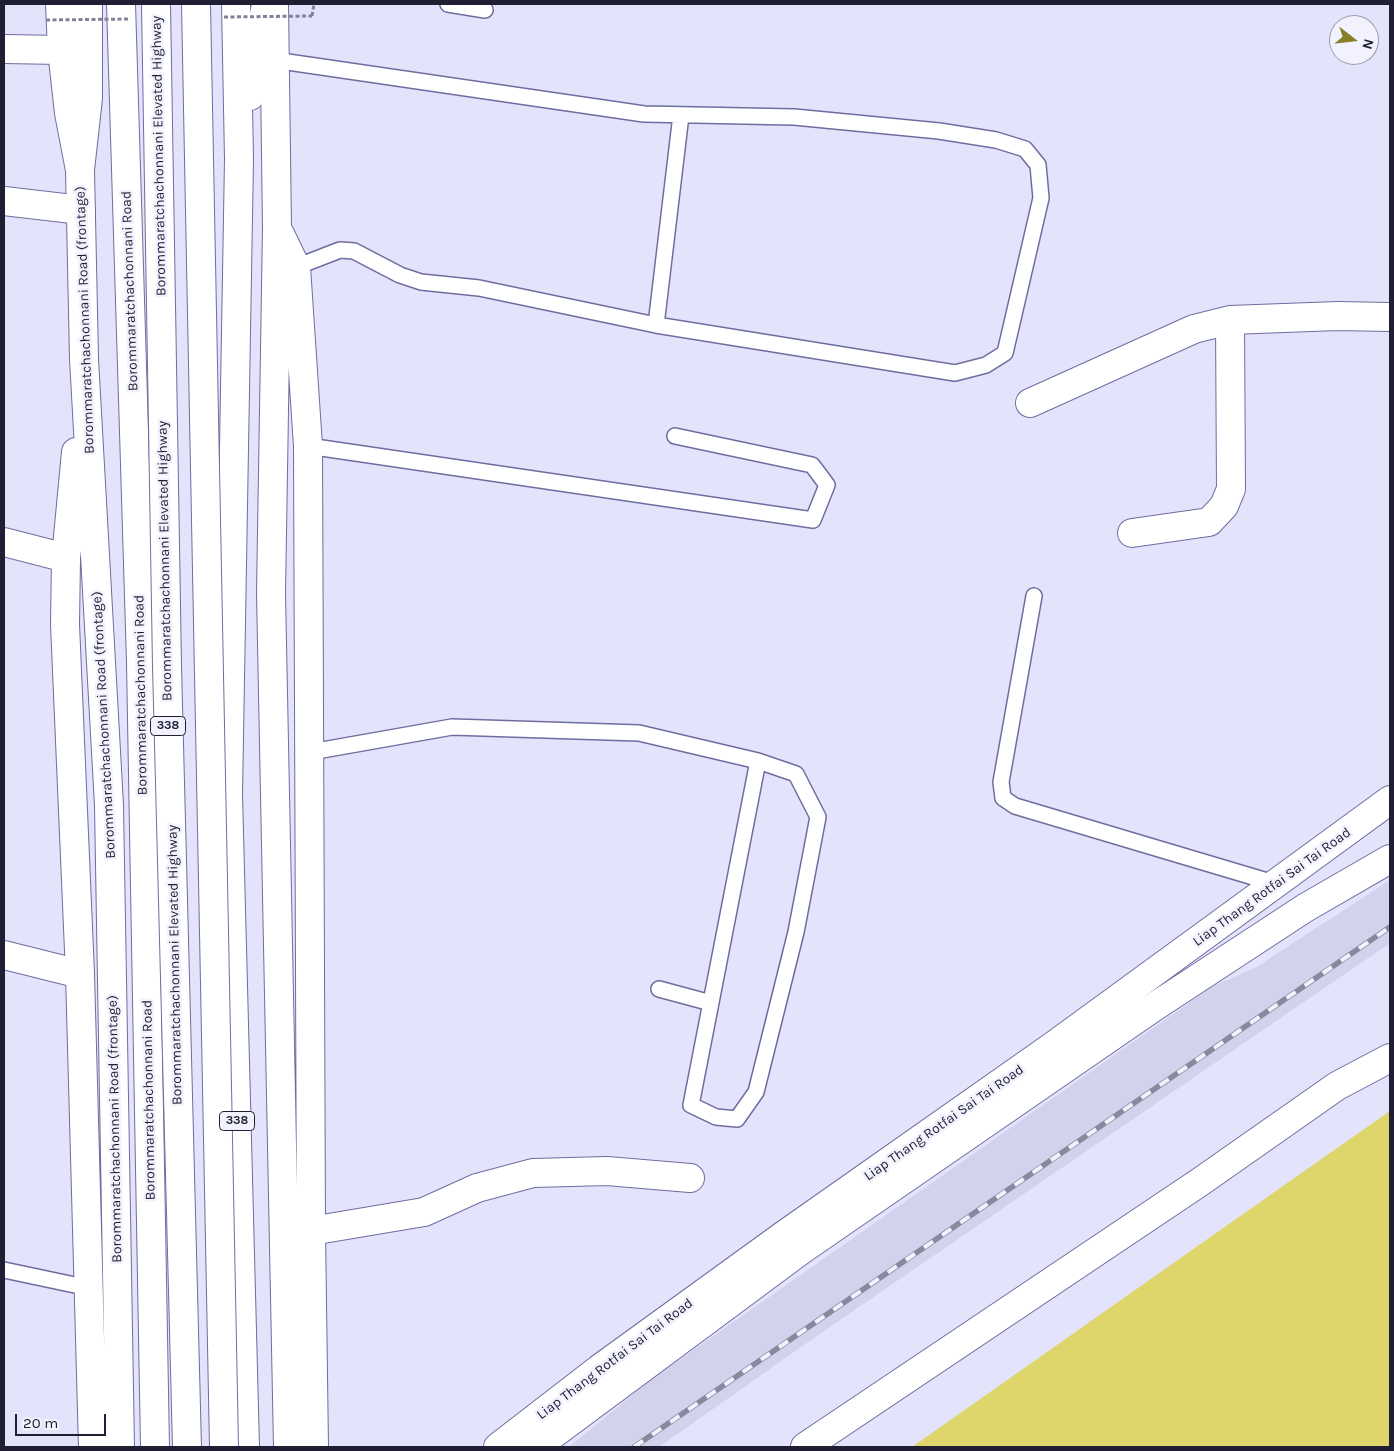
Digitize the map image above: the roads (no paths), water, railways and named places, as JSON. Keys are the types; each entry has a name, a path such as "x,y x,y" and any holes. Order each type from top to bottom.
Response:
{"main road":[{"name":"Borommaratchachonnani Road (frontage)","path":"60,4 62,50 69,113 80,170 84,359 109,805 120,1447"},
{"path":"80,170 88,98 88,4"},
{"name":"Borommaratchachonnani Road","path":"121,4 141,662 155,1447"},
{"name":"Borommaratchachonnani Elevated Highway","path":"156,4 167,656 187,1447"},
{"name":"338","path":"196,4 224,1447"},
{"name":"338","path":"236,4 238,159 228,794 245,1447"},
{"path":"238,159 266,4"},
{"path":"274,4 277,228 271,593 288,1447"},
{"path":"4,49 62,50"},
{"path":"4,201 81,210"},
{"path":"277,228 296,267 308,446 311,752 311,1231 314,1447"},
{"path":"1030,403 1194,329 1230,320 1338,316 1390,317"},
{"path":"1132,533 1209,522 1224,506 1231,489 1230,320"},
{"path":"84,359 66,558 65,624 80,974 93,1447"},
{"path":"4,542 66,558"},
{"name":"Liap Thang Rotfai Sai Tai Road","path":"498,1447 599,1369 1053,1046 1390,800"},
{"name":"Liap Thang Rotfai Sai Tai Road","path":"536,1447 669,1347 849,1218 1165,1000 1305,908 1390,859"},
{"path":"4,955 80,974"},
{"path":"805,1447 1192,1188 1336,1086 1390,1058"},
{"path":"311,1231 424,1212 477,1188 533,1174 607,1172 690,1178"}],"lane":[{"path":"448,4 485,10"},
{"path":"274,60 644,114 794,117 939,131 996,140 1025,149 1038,165 1041,198 1005,352 986,365 955,373 656,325 479,288 421,282 400,275 354,251 340,250 296,267"},
{"path":"656,325 680,115"},
{"path":"308,446 813,520 827,485 812,465 675,436"},
{"path":"1034,596 1001,782 1004,798 1015,806 1277,884"},
{"path":"311,752 452,727 639,733 758,761 796,774 818,817 796,932 756,1092 737,1119 716,1116 692,1106 758,761"},
{"path":"659,989 711,1003"},
{"path":"4,1270 89,1288"}],"railway":[{"path":"634,1447 1390,927"}]}
